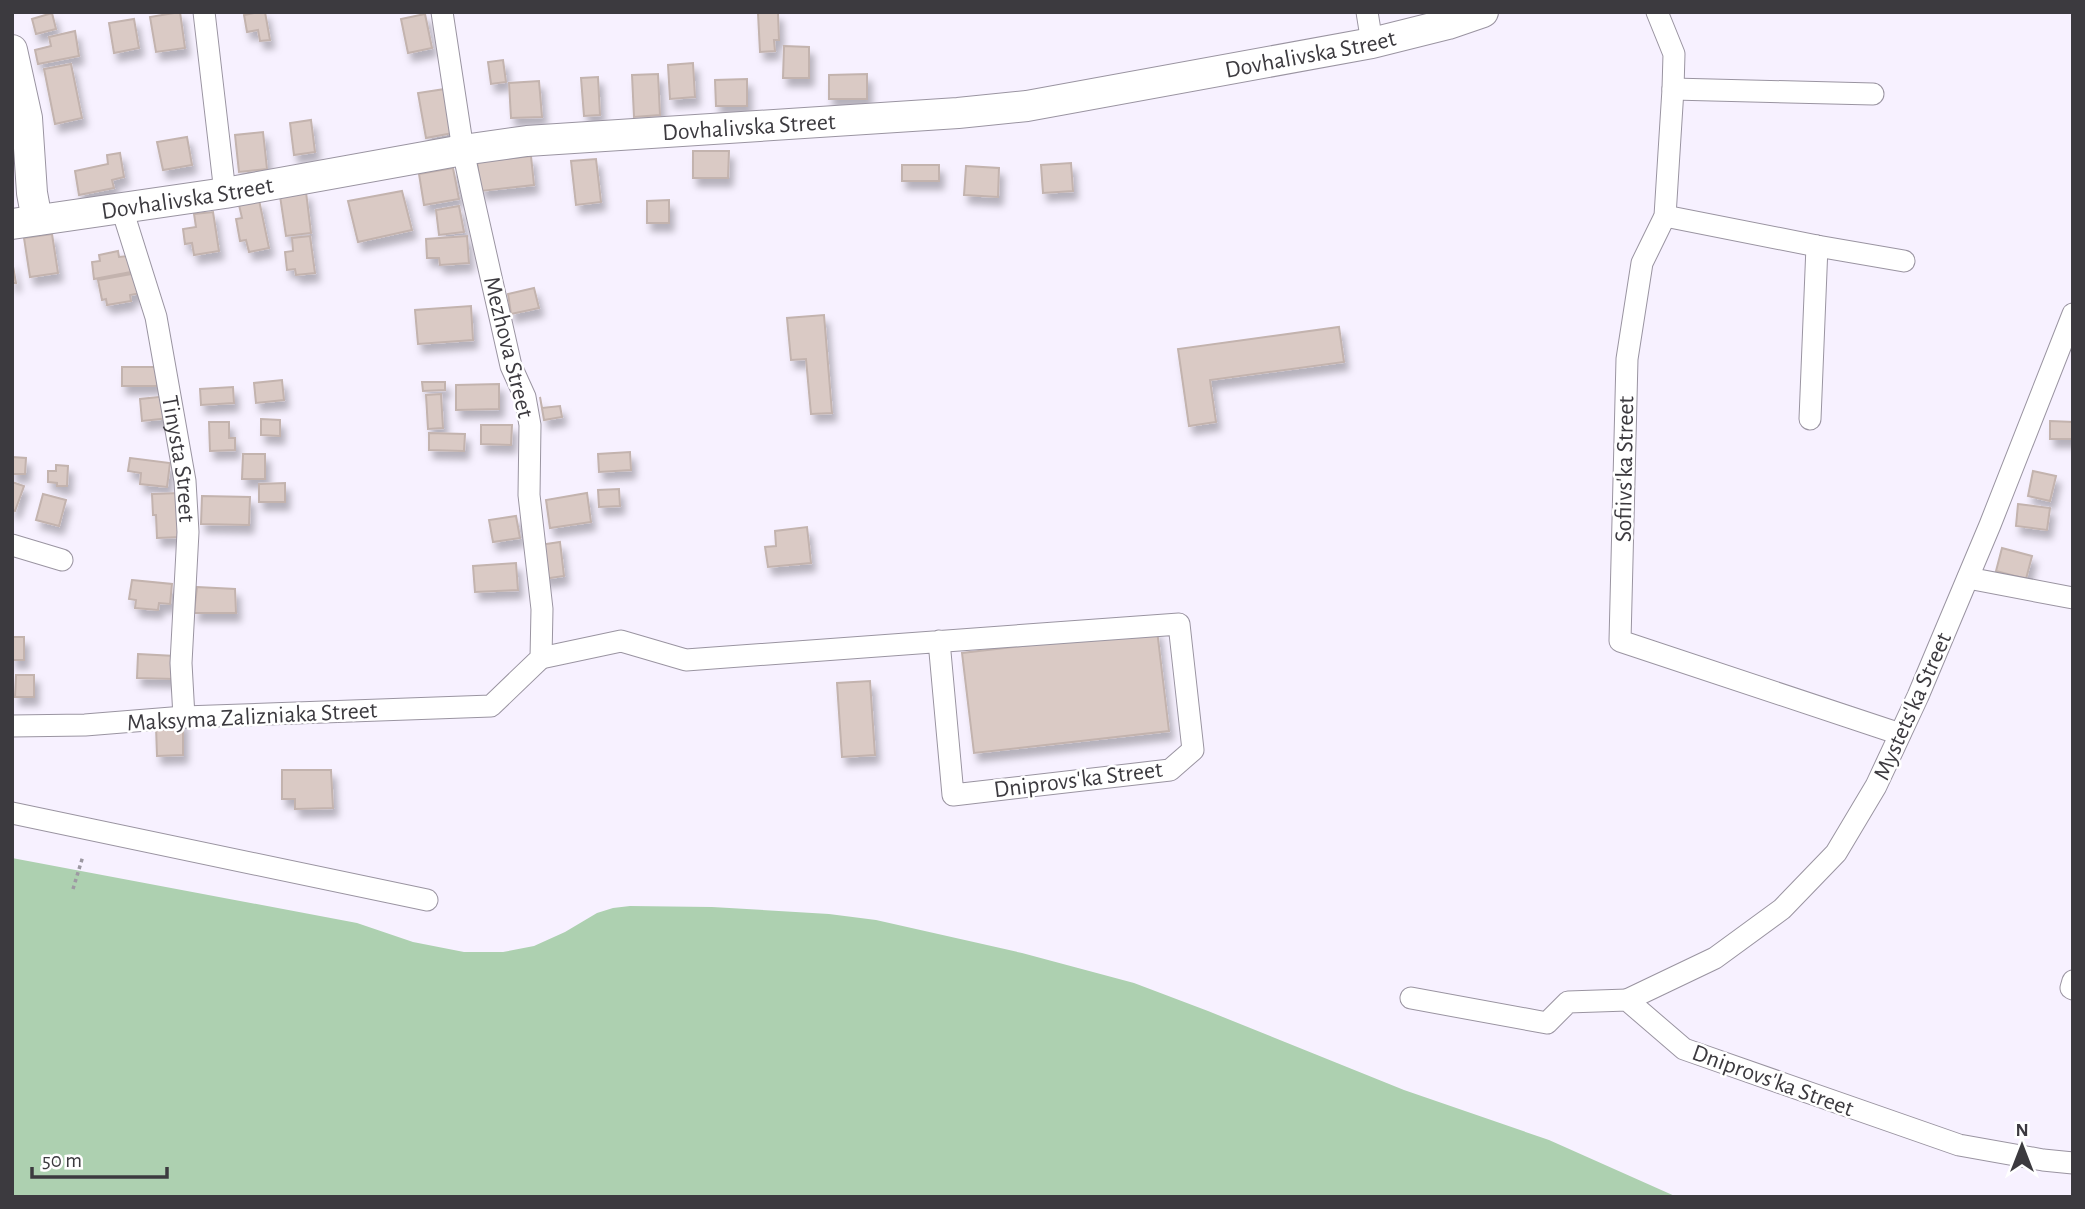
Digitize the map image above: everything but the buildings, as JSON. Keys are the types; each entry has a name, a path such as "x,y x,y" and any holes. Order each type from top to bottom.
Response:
{"street":[{"path":"204,12 225,193"},
{"name":"Mezhova Street","path":"442,12 464,150 511,366 525,397 530,425 529,495 541,609 541,658"},
{"path":"1367,12 1372,43"},
{"name":"Dovhalivska Street","path":"25,222 225,193 527,141 958,113 1027,106 1372,43 1448,24 1483,12"},
{"name":"Sofiivs'ka Street","path":"1657,12 1674,54 1673,89 1665,216 1642,263 1627,359 1620,641 1900,734"},
{"path":"12,50 27,118 32,193 25,222"},
{"path":"1673,89 1873,94"},
{"name":"Tinysta Street","path":"122,208 156,317 185,481 188,532 181,663 184,717"},
{"path":"1665,216 1904,261"},
{"path":"1810,419 1817,246"},
{"name":"Mystets'ka Street","path":"1627,1000 1715,958 1782,909 1836,853 1876,786 1900,734 1968,578 2073,314"},
{"path":"12,545 62,560"},
{"path":"1968,578 2073,598"},
{"name":"Dniprovs'ka Street","path":"541,658 621,642 686,660 1179,624 1193,750 1170,770 953,795 939,642"},
{"name":"Maksyma Zalizniaka Street","path":"12,726 85,726 184,717 491,706 541,658"},
{"path":"12,813 427,900"},
{"path":"2073,981 2073,989"},
{"path":"1411,998 1547,1023 1568,1002 1627,1000"},
{"name":"Dniprovs'ka Street","path":"1627,1000 1684,1049 1959,1145 2073,1163"}],"path":[{"path":"74,889 83,856"}],"green space":[{"path":"12,858 357,923 413,942 464,952 503,952 534,946 597,913 630,906 712,907 829,914 876,920 1022,953 1134,983 1404,1090 1549,1140 1677,1197 12,1197"}]}
